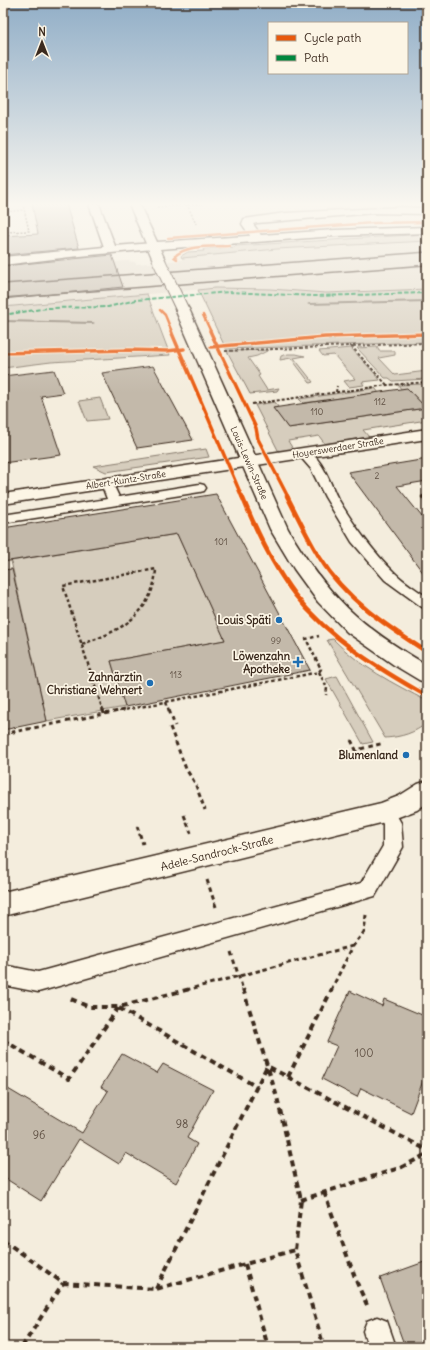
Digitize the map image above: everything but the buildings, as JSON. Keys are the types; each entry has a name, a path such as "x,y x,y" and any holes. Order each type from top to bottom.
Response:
{"street":[{"name":"Louis-Lewin-Straße","path":"162,267 279,528 296,559 314,585 333,607 363,634 406,663 427,675"},
{"name":"Hoyerswerdaer Straße","path":"249,462 427,434"},
{"name":"Albert-Kuntz-Straße","path":"3,499 249,462"},
{"name":"Adele-Sandrock-Straße","path":"3,904 385,812 408,803 427,791"}],"lane":[{"path":"304,454 317,468 331,497 357,539 390,577 427,604"},
{"path":"106,483 114,502"},
{"path":"3,519 200,488"},
{"path":"3,975 38,982 368,890 393,847 392,823 385,812"}],"path":[{"path":"225,350 427,343"},
{"path":"351,346 388,385"},
{"path":"252,404 388,385 426,382"},
{"path":"336,392 337,386"},
{"path":"427,493 422,497 427,505"},
{"path":"82,644 116,631 134,617 145,605 153,592 156,578 156,568 63,586 104,714"},
{"path":"319,636 306,639 321,669 320,672 327,688 326,695"},
{"path":"3,734 320,672"},
{"path":"166,702 175,726"},
{"path":"170,727 186,769 195,783 205,810"},
{"path":"351,740 356,750 384,743"},
{"path":"3,827 8,855"},
{"path":"200,856 277,1097 301,1200 295,1250 324,1347"},
{"path":"288,1077 353,946 364,932 368,890"},
{"path":"38,982 89,1008 118,1008 353,946"},
{"path":"3,1040 69,1079 118,1008"},
{"path":"118,1008 257,1087"},
{"path":"267,1066 427,1150"},
{"path":"156,1289 267,1066"},
{"path":"301,1200 402,1167 427,1154"},
{"path":"324,1192 357,1283 376,1328"},
{"path":"3,1240 63,1283 156,1289 295,1250"},
{"path":"245,1264 268,1347"},
{"path":"22,1347 63,1283"}],"shaded area":[{"path":"59,267 427,267 427,289 326,293 270,289 215,288 3,307 3,272"},
{"path":"215,288 270,289 326,293 427,289 427,342 226,349 198,290"},
{"path":"147,294 170,355 51,362 3,368 3,307"},
{"path":"377,347 379,351 395,351 395,355 379,358 395,375 427,371 427,379 393,381 389,378 385,378 357,348"},
{"path":"351,348 380,380 362,382 364,385 349,387 344,381 355,379 334,355 323,356 319,351"},
{"path":"269,350 257,356 248,358 260,375 258,376 267,390 279,388 277,391 250,394 227,351"},
{"path":"288,354 305,356 294,358 313,382 310,383 291,358 280,360 281,356"},
{"path":"398,385 427,385 427,420 363,430 369,437 325,444 319,436 288,441 293,449 279,452 255,405 275,402 278,407 274,408 288,428 426,408 408,389 402,390"},
{"path":"375,388 379,393 303,403 299,399"},
{"path":"100,398 108,419 87,421 79,401"},
{"path":"206,449 209,457 106,472 93,466"},
{"path":"177,534 225,640 111,661 125,707 47,721 11,561"},
{"path":"333,639 365,666 427,701 427,723 408,734 385,738 327,640"},
{"path":"337,676 373,742 363,744 326,679"}],"waterway":[{"path":"309,304 427,301"},
{"path":"3,321 93,323"}],"railway":[{"path":"3,284 228,267"},
{"path":"3,298 401,267"}],"marked path":[{"path":"3,315 47,308 108,307 136,300 229,292 314,296 427,293"}],"cycle path":[{"path":"160,310 165,315 253,522 283,578 309,611 336,636 395,678 427,696"},
{"path":"203,315 256,428 258,439 320,559 338,582 362,606 387,626 427,652"},
{"path":"211,347 325,337 427,334"},
{"path":"3,353 129,350 167,351 184,349"}],"place":[{"name":"Louis Späti","path":"279,620"},
{"name":"Löwenzahn Apotheke","path":"298,662"},
{"name":"Zahnärztin Christiane Wehnert","path":"150,683"},
{"name":"Blumenland","path":"406,755"}]}
